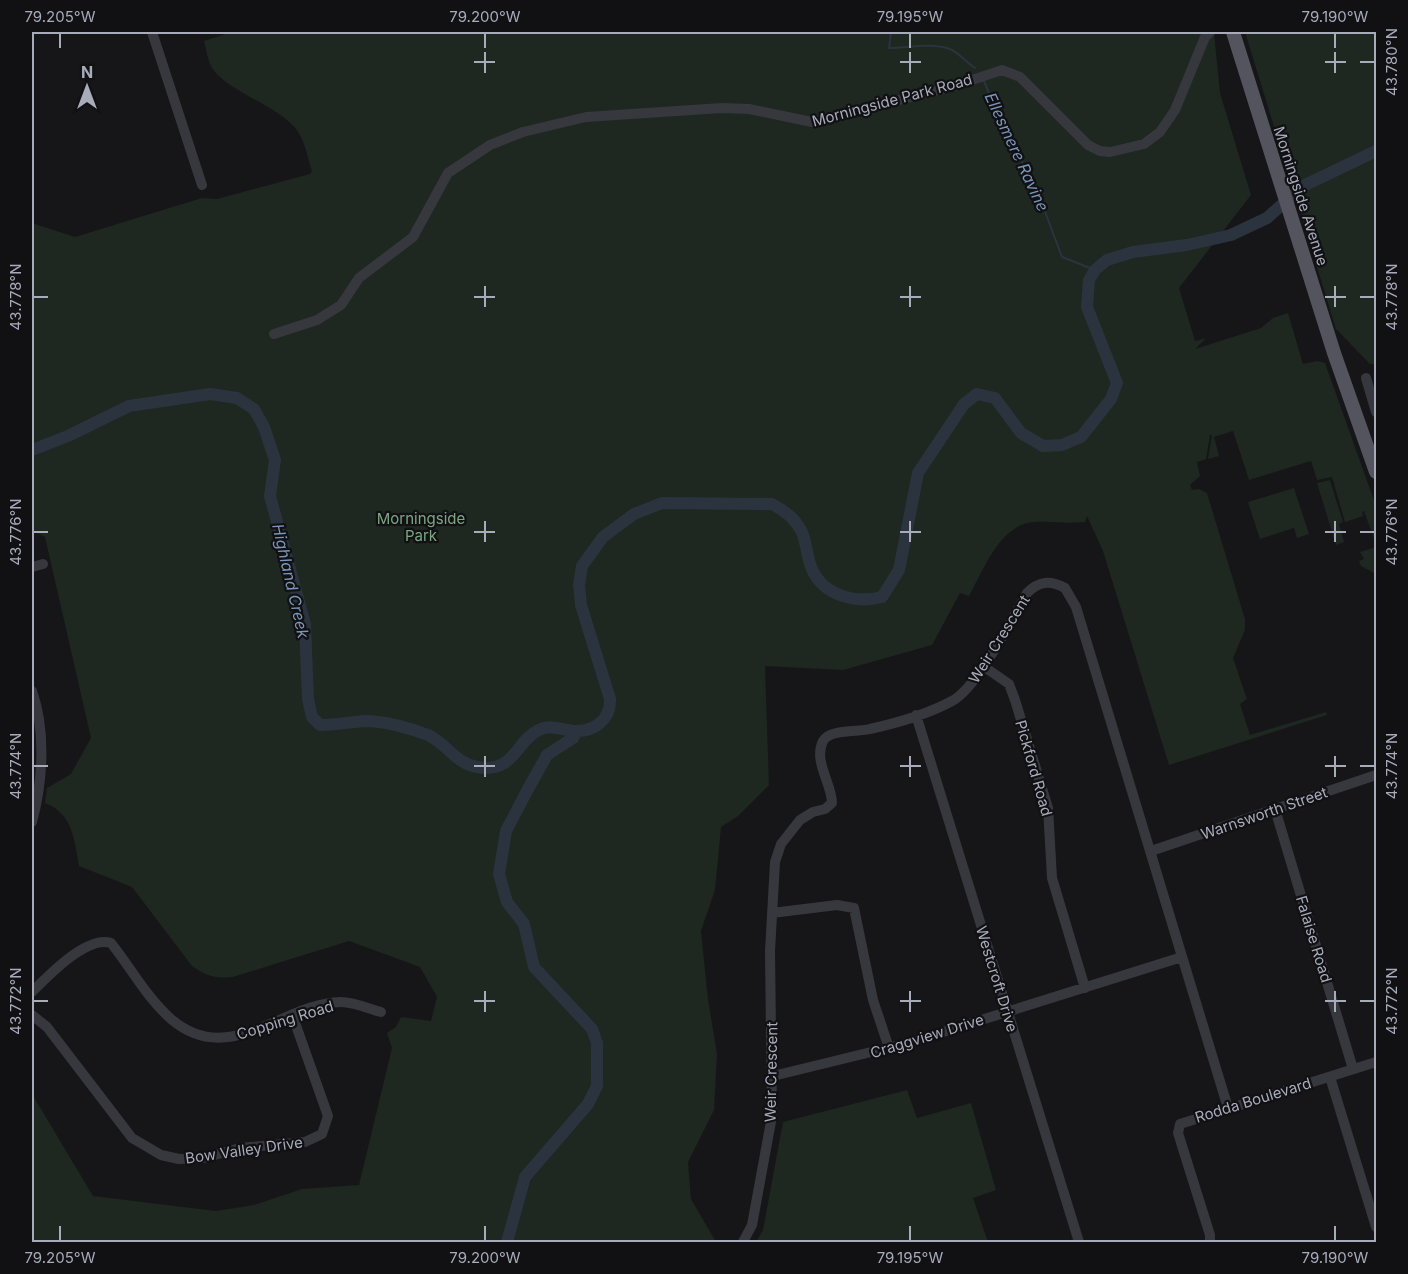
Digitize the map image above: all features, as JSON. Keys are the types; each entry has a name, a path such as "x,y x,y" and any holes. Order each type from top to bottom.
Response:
{"main road":[{"name":"Morningside Avenue","path":"1233,32 1328,336 1377,472"}],"street":[{"path":"152,32 202,185"},
{"name":"Morningside Park Road","path":"274,334 317,321 341,305 359,278 413,237 448,173 490,145 523,132 586,117 722,108 743,108 812,123 954,86 1002,70 1020,77 1088,145 1104,152 1119,150 1144,144 1160,132 1175,110 1205,37 1210,32"},
{"path":"1366,378 1377,412"},
{"path":"32,567 43,564"},
{"name":"Weir Crescent","path":"743,1242 752,1225 772,1116 770,951 773,882 781,844 800,820 813,812 825,809 832,803 820,753 825,738 870,729 916,715 960,696 983,666 1027,593 1034,586 1045,582 1065,588 1076,607 1227,1108"},
{"name":"Pickford Road","path":"983,666 1009,684 1015,700 1048,808 1052,878 1085,987"},
{"path":"32,691 42,734 32,822"},
{"name":"Westcroft Drive","path":"916,715 1079,1242"},
{"name":"Warnsworth Street","path":"1151,851 1376,776"},
{"name":"Falaise Road","path":"1275,809 1353,1069"},
{"path":"772,913 837,904 854,908 873,1000 888,1048"},
{"name":"Copping Road","path":"32,992 53,971 97,941 104,940 111,943 160,1009 180,1027 214,1038 236,1036 319,1006 341,1002 381,1012"},
{"name":"Craggview Drive","path":"773,1077 888,1048 1182,957"},
{"name":"Bow Valley Drive","path":"32,1016 47,1027 132,1137 152,1151 179,1159 204,1158 240,1148 305,1142 322,1134 328,1116 293,1017"},
{"name":"Rodda Boulevard","path":"1210,1242 1178,1128 1184,1121 1377,1062"},
{"path":"1330,1077 1377,1227"}],"green space":[{"name":"Morningside Park","path":"232,32 1214,32 1220,93 1251,195 1179,288 1195,341 1206,338 1195,349 1261,328 1273,318 1288,313 1303,364 1318,361 1325,363 1376,506 1376,544 1364,511 1363,516 1345,522 1332,477 1317,480 1311,461 1249,480 1233,431 1214,437 1219,456 1208,459 1212,435 1210,435 1206,459 1197,462 1200,476 1190,485 1192,490 1199,489 1207,493 1245,619 1245,630 1233,658 1247,699 1240,704 1250,735 1326,712 1327,715 1169,765 1103,551 1087,516 1085,522 1034,522 1011,531 994,550 969,596 960,593 932,645 843,670 765,666 769,785 738,816 721,827 715,890 701,931 708,999 717,1054 714,1110 688,1162 691,1199 716,1242 32,1242 32,1094 93,1196 216,1211 254,1205 302,1189 359,1185 392,1048 387,1033 396,1027 401,1017 431,1021 437,997 420,967 349,941 233,977 221,978 202,972 192,966 132,887 79,866 71,828 61,814 45,803 47,788 71,774 91,738 45,537 32,530 32,223 75,237 202,198 217,199 310,174 312,171 304,144 293,125 270,108 230,85 212,68 204,41"},
{"path":"1245,32 1376,32 1376,364 1370,364 1336,329"},
{"path":"1330,480 1343,522 1339,524 1344,542 1336,545 1317,483"},
{"path":"1294,488 1309,534 1297,538 1294,528 1260,539 1248,502"},
{"path":"1376,547 1376,574 1361,566 1359,561 1364,559 1360,552"},
{"path":"907,1090 917,1118 971,1103 996,1190 973,1198 988,1242 756,1242 763,1230 783,1122"}],"waterway":[{"name":"Ellesmere Ravine","path":"891,32 889,48 929,46 945,48 955,52 975,68"},
{"name":"Ellesmere Ravine","path":"984,81 1005,131 1035,185 1062,257 1095,270"},
{"name":"Highland Creek","path":"32,450 68,436 129,406 210,394 237,398 254,409 264,427 275,460 270,496 305,624 308,699 312,717 320,725 365,721 405,727 428,735 469,765 490,768 499,766 514,755 531,735 543,728 582,731 595,727 608,713 610,699 581,605 579,585 582,566 603,537 634,514 662,503 772,504 796,523 803,536 815,575 830,590 850,598 882,597 899,570 918,473 964,404 977,394 995,398 1021,433 1043,446 1062,445 1081,437 1111,399 1117,383 1087,307 1089,280 1095,270 1107,260 1133,252 1187,245 1231,235 1267,218 1303,186 1376,151"},
{"path":"507,1242 525,1177 588,1104 597,1086 597,1043 592,1029 534,967 524,924 507,902 499,874 506,831 528,789 547,755 573,738 577,731"}]}
